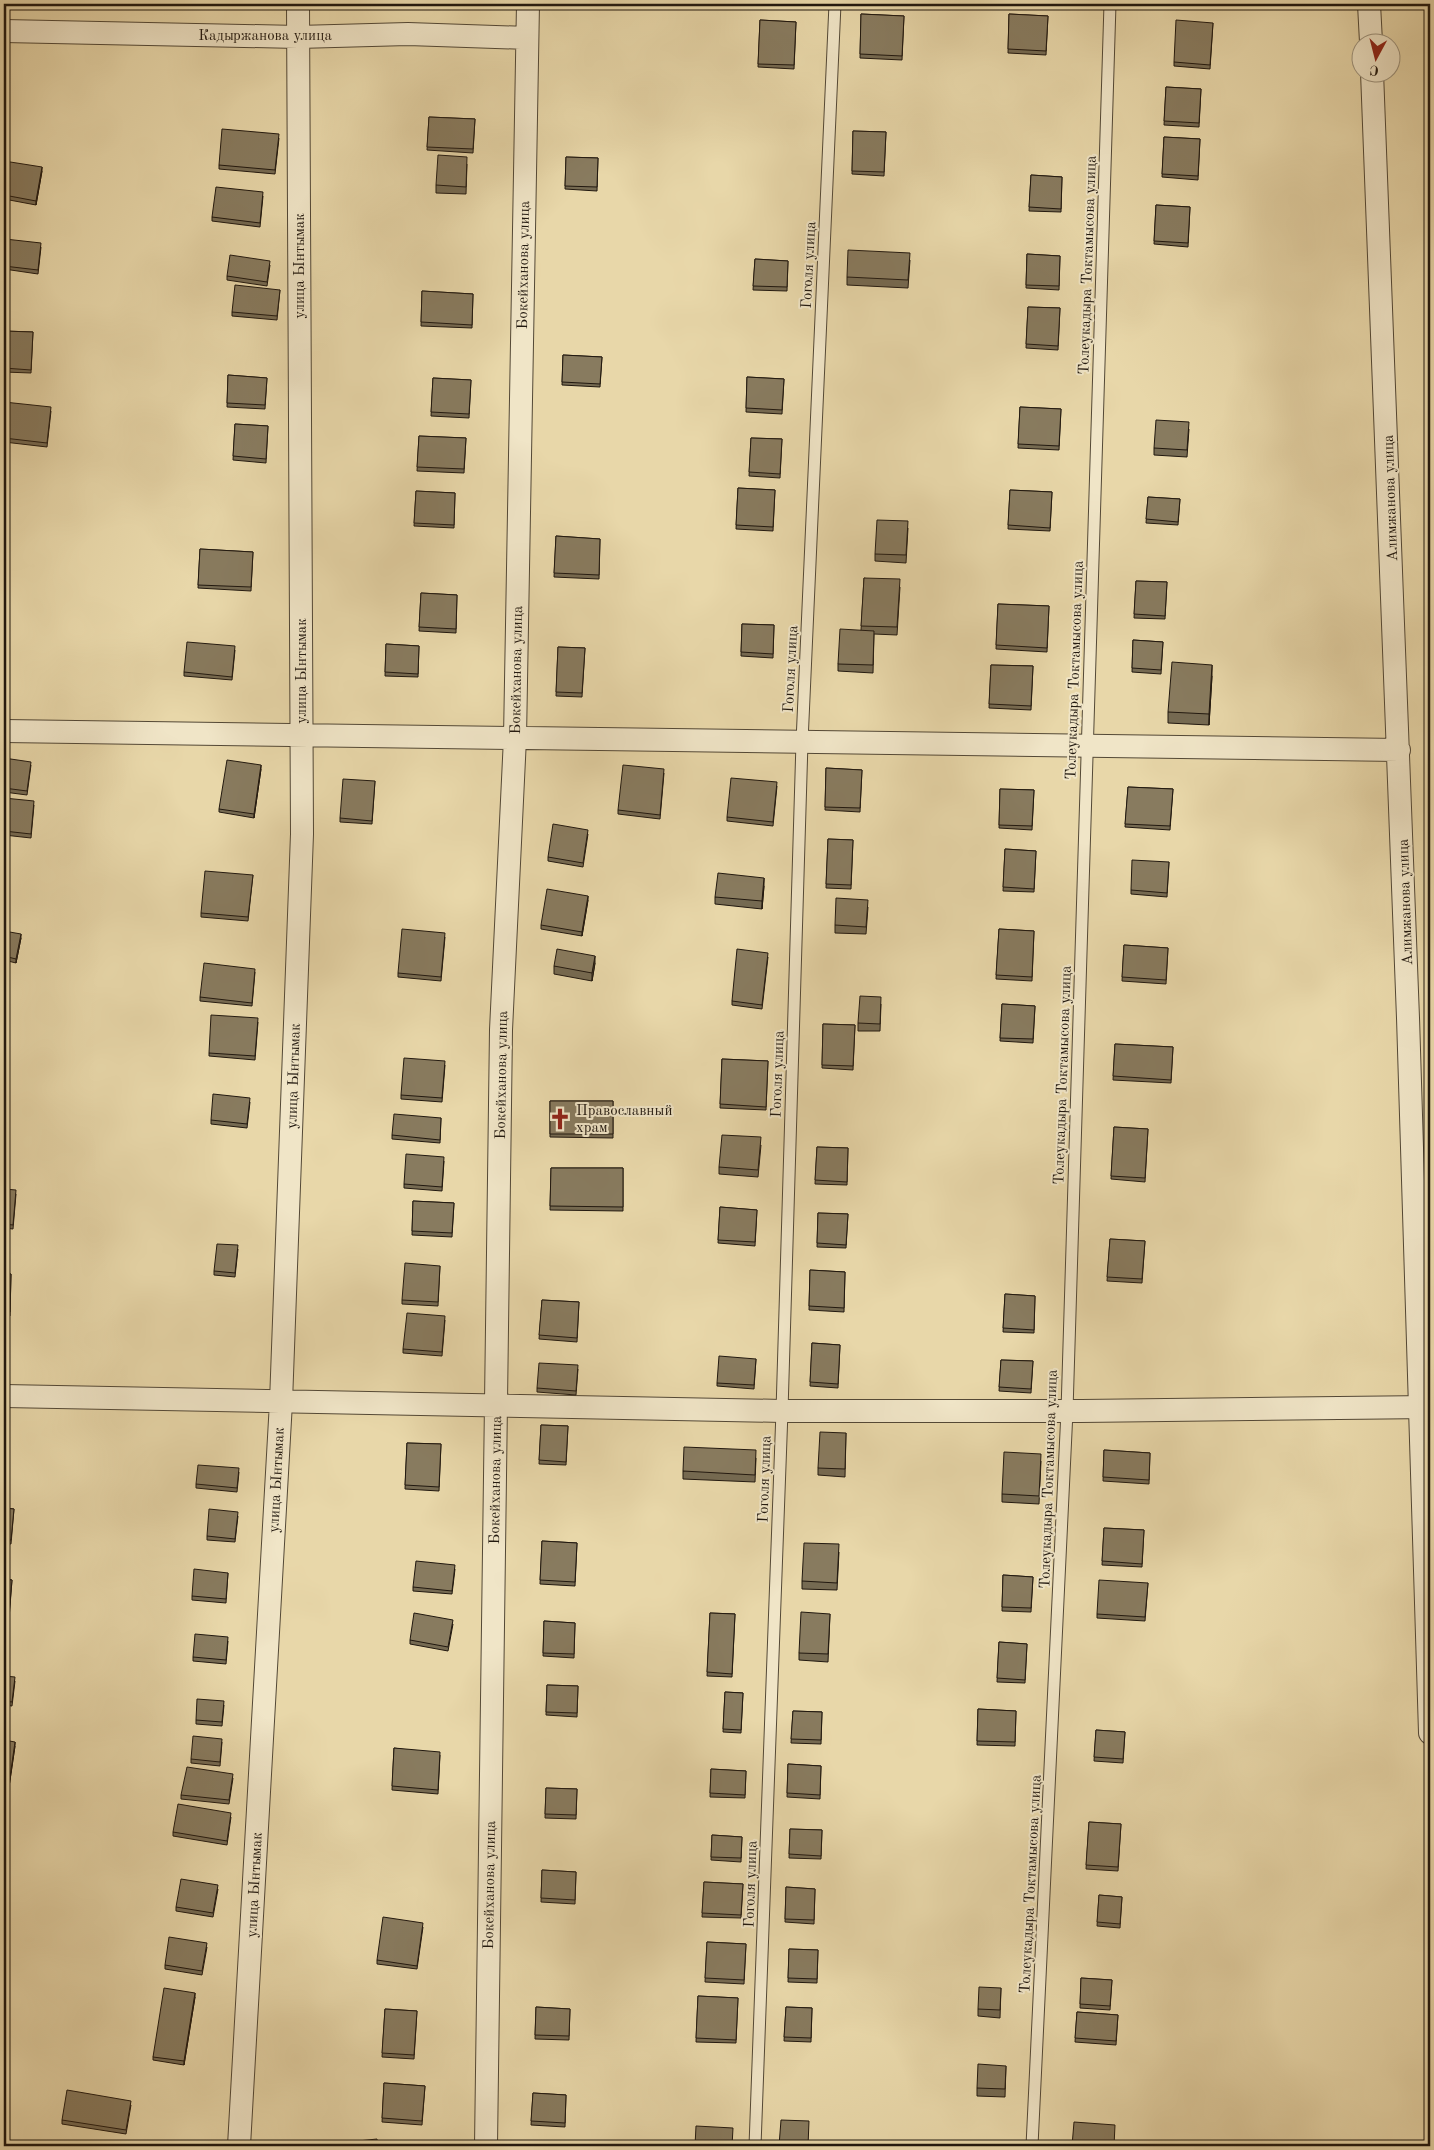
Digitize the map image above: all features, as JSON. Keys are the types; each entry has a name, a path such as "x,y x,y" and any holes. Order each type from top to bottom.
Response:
{"street":[{"name":"улица Ынтымак","path":"239,2146 281,1402 302,834 298,4"},
{"name":"Бокейханова улица","path":"486,2146 501,1030 515,738 528,4"},
{"path":"1369,4 1370,32"},
{"name":"Кадыржанова улица","path":"4,31 298,37 408,34 527,38"},
{"name":"Алимжанова улица","path":"1372,82 1426,1407 1430,1733"},
{"path":"4,732 1399,750"},
{"path":"4,1396 782,1411 1067,1411 1426,1407"}],"lane":[{"name":"Гоголя улица","path":"755,2146 782,1411 802,742 835,4"},
{"name":"Толеукадыра Токтамысова улица","path":"1032,2146 1067,1411 1110,4"}],"building":[{"path":"861,14 904,16 902,56 860,54"},
{"path":"1009,14 1048,16 1046,51 1008,49"},
{"path":"760,20 796,22 794,65 758,64"},
{"path":"1176,20 1213,23 1210,65 1174,62"},
{"path":"1166,87 1201,89 1199,123 1164,121"},
{"path":"429,117 475,119 473,149 427,147"},
{"path":"222,129 279,134 275,170 219,165"},
{"path":"853,131 886,132 884,172 852,171"},
{"path":"1164,137 1200,139 1198,176 1162,174"},
{"path":"438,155 467,157 466,187 436,185"},
{"path":"566,157 598,158 597,187 565,186"},
{"path":"4,161 42,167 36,201 4,195"},
{"path":"1031,175 1062,177 1061,209 1029,207"},
{"path":"216,187 263,192 260,223 212,217"},
{"path":"1156,205 1190,207 1188,243 1154,241"},
{"path":"5,239 41,243 38,270 4,266"},
{"path":"848,250 910,253 908,280 847,277"},
{"path":"1027,254 1060,256 1059,286 1026,285"},
{"path":"230,255 270,261 267,282 227,276"},
{"path":"755,259 788,261 787,287 753,286"},
{"path":"235,285 280,290 277,316 232,312"},
{"path":"422,291 473,294 472,325 421,322"},
{"path":"1028,307 1060,308 1058,346 1026,344"},
{"path":"4,331 33,332 31,370 4,368"},
{"path":"563,355 602,357 600,384 562,382"},
{"path":"228,375 267,378 265,405 227,403"},
{"path":"747,377 784,379 782,410 746,408"},
{"path":"433,378 471,380 469,414 431,412"},
{"path":"4,402 51,407 47,443 4,438"},
{"path":"1020,407 1061,409 1059,446 1018,444"},
{"path":"1156,420 1189,422 1187,450 1154,448"},
{"path":"235,424 268,426 266,459 233,456"},
{"path":"419,436 466,438 464,469 417,467"},
{"path":"751,438 782,439 780,474 749,472"},
{"path":"738,488 775,490 773,527 736,525"},
{"path":"1010,490 1052,492 1050,528 1008,525"},
{"path":"416,491 455,493 454,525 414,523"},
{"path":"1148,497 1180,499 1178,522 1146,519"},
{"path":"877,520 908,521 906,555 875,554"},
{"path":"556,536 600,539 599,575 554,573"},
{"path":"200,549 253,552 251,587 198,585"},
{"path":"864,578 900,579 897,627 861,626"},
{"path":"1136,581 1167,582 1165,616 1134,614"},
{"path":"421,593 457,595 456,629 419,627"},
{"path":"998,604 1049,606 1047,648 996,645"},
{"path":"742,624 774,625 773,654 741,652"},
{"path":"840,629 874,631 873,665 838,664"},
{"path":"1133,640 1163,642 1161,670 1132,668"},
{"path":"187,642 235,646 232,677 184,672"},
{"path":"386,644 419,646 418,674 385,672"},
{"path":"558,647 585,648 582,693 556,692"},
{"path":"1172,662 1212,665 1209,714 1168,712"},
{"path":"991,665 1033,666 1031,706 989,704"},
{"path":"4,758 31,762 27,791 4,788"},
{"path":"227,760 261,765 254,814 219,809"},
{"path":"623,765 664,769 660,815 618,810"},
{"path":"826,768 862,770 860,808 825,807"},
{"path":"731,778 777,782 773,822 727,817"},
{"path":"343,779 375,781 372,821 340,818"},
{"path":"1128,787 1173,789 1170,826 1125,824"},
{"path":"1000,789 1034,790 1032,826 999,825"},
{"path":"4,798 34,801 31,834 4,831"},
{"path":"553,824 588,830 583,863 548,857"},
{"path":"828,839 853,840 851,885 826,884"},
{"path":"1005,849 1036,851 1034,889 1003,887"},
{"path":"1132,860 1169,862 1167,893 1131,890"},
{"path":"205,871 253,875 248,917 201,913"},
{"path":"718,873 764,878 762,901 715,897"},
{"path":"547,889 588,896 582,932 541,925"},
{"path":"836,898 868,900 866,927 835,925"},
{"path":"402,929 445,933 441,977 398,973"},
{"path":"999,929 1034,931 1032,977 996,975"},
{"path":"4,931 21,934 16,959 4,956"},
{"path":"1124,945 1168,948 1166,980 1122,977"},
{"path":"557,949 595,956 592,973 554,966"},
{"path":"737,949 768,953 762,1005 732,1001"},
{"path":"204,963 255,969 252,1003 200,997"},
{"path":"860,996 881,997 880,1024 858,1023"},
{"path":"1002,1004 1035,1006 1033,1039 1000,1038"},
{"path":"211,1015 258,1018 255,1056 209,1053"},
{"path":"823,1024 855,1025 853,1066 822,1065"},
{"path":"4,1026 9,1026 4,1062"},
{"path":"1115,1044 1173,1047 1171,1080 1113,1076"},
{"path":"404,1058 445,1061 442,1098 401,1095"},
{"path":"722,1059 768,1061 766,1107 720,1104"},
{"path":"213,1094 250,1098 247,1124 211,1120"},
{"path":"550,1101 613,1101 613,1134 550,1134"},
{"path":"394,1114 441,1118 440,1140 392,1135"},
{"path":"1114,1127 1148,1129 1145,1178 1111,1176"},
{"path":"722,1135 761,1137 758,1170 719,1167"},
{"path":"817,1147 848,1148 847,1182 815,1180"},
{"path":"406,1154 444,1157 442,1187 404,1184"},
{"path":"551,1168 623,1168 623,1207 550,1206"},
{"path":"4,1189 16,1190 13,1225 4,1224"},
{"path":"413,1201 454,1203 452,1233 412,1231"},
{"path":"720,1207 757,1210 755,1242 718,1240"},
{"path":"818,1213 848,1214 846,1245 817,1243"},
{"path":"1110,1239 1145,1241 1142,1279 1107,1277"},
{"path":"217,1244 238,1245 235,1273 214,1271"},
{"path":"405,1263 440,1266 438,1302 402,1300"},
{"path":"810,1270 845,1272 844,1308 809,1306"},
{"path":"4,1274 11,1274 10,1312 4,1312"},
{"path":"1005,1294 1035,1296 1034,1330 1003,1328"},
{"path":"542,1300 579,1302 577,1338 539,1335"},
{"path":"407,1313 445,1316 442,1352 403,1349"},
{"path":"812,1343 840,1345 838,1384 810,1382"},
{"path":"719,1356 756,1359 754,1385 717,1383"},
{"path":"1001,1360 1033,1361 1031,1389 999,1387"},
{"path":"539,1363 578,1365 576,1391 537,1388"},
{"path":"541,1425 568,1426 566,1462 539,1460"},
{"path":"820,1432 846,1433 845,1469 818,1468"},
{"path":"4,1439 6,1439 4,1460"},
{"path":"407,1443 441,1444 439,1487 405,1485"},
{"path":"684,1447 756,1450 755,1475 683,1471"},
{"path":"1104,1450 1150,1453 1149,1480 1103,1477"},
{"path":"1004,1452 1041,1454 1039,1496 1002,1494"},
{"path":"198,1465 239,1468 237,1488 196,1484"},
{"path":"4,1508 14,1509 11,1540 4,1540"},
{"path":"209,1509 238,1512 235,1539 207,1536"},
{"path":"1104,1528 1144,1530 1142,1564 1102,1561"},
{"path":"542,1541 577,1543 575,1582 540,1580"},
{"path":"804,1543 839,1544 837,1583 802,1581"},
{"path":"416,1561 455,1565 452,1591 413,1587"},
{"path":"194,1569 228,1573 226,1599 192,1596"},
{"path":"1003,1575 1033,1577 1031,1608 1002,1607"},
{"path":"4,1579 12,1580 9,1615 4,1615"},
{"path":"1099,1580 1148,1583 1145,1617 1097,1614"},
{"path":"801,1612 830,1614 828,1654 799,1653"},
{"path":"414,1613 453,1620 448,1647 410,1640"},
{"path":"710,1613 735,1614 732,1674 707,1672"},
{"path":"544,1621 575,1623 574,1654 543,1653"},
{"path":"195,1634 228,1637 226,1660 193,1657"},
{"path":"999,1642 1027,1644 1025,1680 997,1678"},
{"path":"4,1676 15,1677 12,1702 4,1701"},
{"path":"547,1685 578,1686 577,1713 546,1712"},
{"path":"725,1692 743,1693 741,1730 723,1729"},
{"path":"197,1699 224,1701 222,1722 196,1720"},
{"path":"978,1709 1016,1711 1015,1742 977,1741"},
{"path":"793,1711 822,1712 821,1740 791,1739"},
{"path":"1096,1730 1125,1732 1123,1759 1094,1757"},
{"path":"193,1736 222,1739 220,1762 191,1759"},
{"path":"4,1740 15,1742 9,1784 4,1783"},
{"path":"394,1748 440,1752 438,1790 392,1786"},
{"path":"788,1764 821,1766 820,1795 787,1793"},
{"path":"187,1767 233,1774 229,1800 181,1795"},
{"path":"711,1769 746,1771 745,1795 710,1793"},
{"path":"546,1788 577,1789 576,1815 545,1814"},
{"path":"178,1804 231,1813 227,1841 173,1832"},
{"path":"1089,1822 1121,1824 1118,1867 1086,1865"},
{"path":"790,1829 822,1830 821,1856 789,1854"},
{"path":"712,1835 742,1837 741,1858 711,1857"},
{"path":"542,1870 576,1872 575,1900 541,1898"},
{"path":"181,1879 218,1885 213,1913 176,1907"},
{"path":"704,1882 743,1884 741,1915 702,1913"},
{"path":"786,1887 815,1889 814,1920 785,1919"},
{"path":"1099,1895 1122,1897 1120,1924 1097,1922"},
{"path":"383,1917 423,1923 417,1966 377,1960"},
{"path":"169,1937 207,1943 202,1971 165,1965"},
{"path":"707,1942 746,1944 744,1980 705,1978"},
{"path":"789,1949 818,1950 817,1979 788,1978"},
{"path":"1081,1978 1112,1980 1110,2006 1080,2004"},
{"path":"979,1987 1001,1988 1000,2010 978,2009"},
{"path":"164,1988 195,1993 184,2061 153,2057"},
{"path":"698,1996 738,1998 736,2040 696,2038"},
{"path":"536,2007 570,2009 569,2036 535,2035"},
{"path":"786,2007 812,2008 811,2038 784,2037"},
{"path":"385,2009 417,2011 414,2055 382,2053"},
{"path":"1077,2012 1118,2015 1116,2041 1075,2038"},
{"path":"978,2064 1006,2066 1005,2089 977,2088"},
{"path":"384,2083 425,2086 422,2121 382,2118"},
{"path":"67,2090 131,2101 126,2130 62,2120"},
{"path":"533,2093 566,2095 565,2123 531,2121"},
{"path":"781,2120 809,2121 808,2146 779,2146"},
{"path":"1074,2122 1115,2125 1114,2146 1072,2146"},
{"path":"696,2126 733,2128 732,2146 695,2146"},
{"path":"377,2139 378,2146 340,2146 339,2143"}],"place":[{"name":"Православный храм","path":"560,1119"}]}
